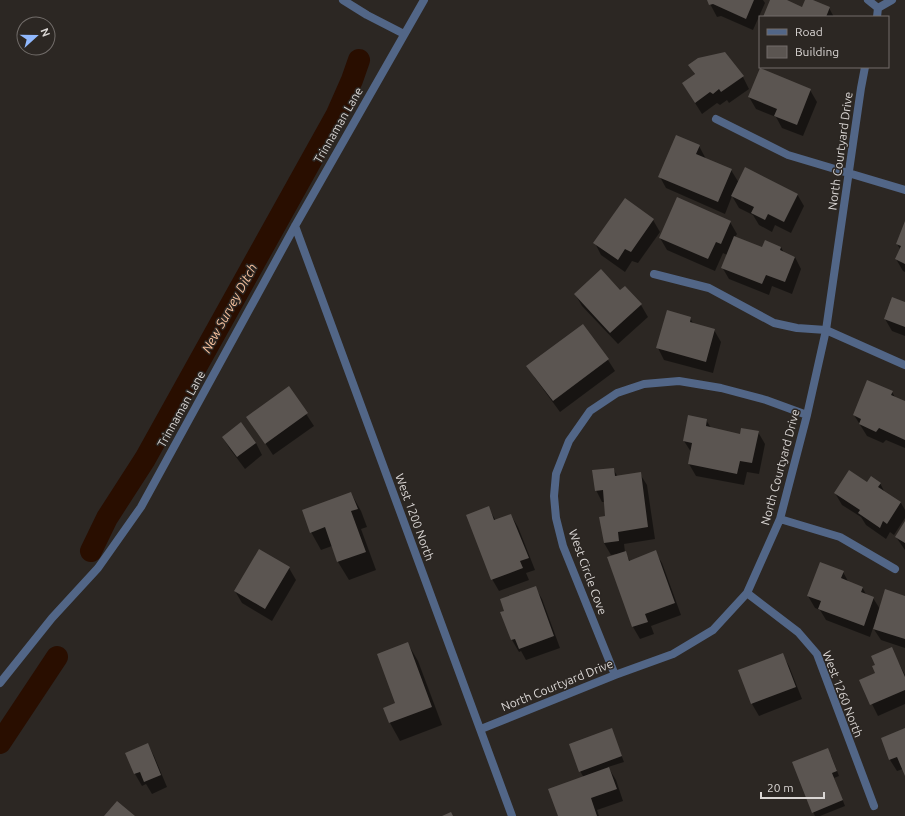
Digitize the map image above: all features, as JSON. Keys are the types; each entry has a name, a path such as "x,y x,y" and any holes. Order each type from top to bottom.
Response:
{"street":[{"path":"343,0 367,15 404,34"},
{"name":"Trinnaman Lane","path":"0,683 52,618 98,568 141,507 295,226 424,0"},
{"path":"868,0 878,8"},
{"path":"878,8 892,0"},
{"path":"877,16 878,8"},
{"name":"North Courtyard Drive","path":"481,729 615,675 673,654 714,630 747,593 780,520 807,415 826,330 848,173 865,68"},
{"path":"716,119 788,156 905,190"},
{"name":"West 1200 North","path":"295,226 512,816"},
{"path":"654,274 709,288 774,323 798,328 826,330 905,365"},
{"name":"West Circle Cove","path":"615,675 563,546 556,518 554,496 556,474 569,441 590,411 617,393 644,384 680,381 721,388 766,400 807,415"},
{"path":"780,520 840,537 895,569"},
{"name":"West 1260 North","path":"747,593 798,632 816,654 874,806"}],"building":[{"path":"707,0 754,0 746,19 713,4 709,5"},
{"path":"770,0 787,0 802,7 805,0 813,0 830,7 826,16 763,16"},
{"path":"725,52 744,76 721,92 719,89 713,94 710,92 695,103 682,83 695,74 688,65 698,58"},
{"path":"760,68 811,89 797,125 774,116 777,109 748,97"},
{"path":"676,135 700,145 696,154 732,169 718,202 658,177"},
{"path":"745,167 798,194 784,222 768,214 765,220 751,213 754,207 731,196"},
{"path":"677,197 731,221 721,244 716,242 708,259 659,238"},
{"path":"625,198 654,219 631,252 625,249 618,260 593,243"},
{"path":"905,221 905,264 895,259 901,246 896,244"},
{"path":"734,236 762,247 765,240 781,247 780,250 795,257 785,282 766,275 762,284 721,268"},
{"path":"601,269 620,290 625,286 642,304 610,333 574,294"},
{"path":"892,297 905,302 905,327 884,319"},
{"path":"667,310 691,317 690,322 715,329 706,362 656,348"},
{"path":"583,324 609,359 553,401 526,366"},
{"path":"867,380 893,391 891,395 905,401 905,440 879,428 876,432 859,424 861,419 853,415"},
{"path":"289,386 308,413 265,444 246,417"},
{"path":"688,415 707,419 706,426 740,434 741,428 759,431 752,463 740,461 737,474 688,464 692,443 683,441"},
{"path":"241,422 256,443 237,457 222,437"},
{"path":"614,468 615,476 641,472 648,527 618,532 619,541 604,543 599,517 605,516 603,490 595,491 592,470"},
{"path":"849,470 867,482 871,476 881,483 878,487 901,502 887,524 883,521 880,528 858,513 860,510 834,493"},
{"path":"351,492 358,509 351,511 366,552 337,562 325,527 310,533 302,510"},
{"path":"489,506 494,520 511,514 529,558 520,561 523,568 491,580 466,515"},
{"path":"905,521 905,543 895,537"},
{"path":"259,549 290,567 265,609 234,591"},
{"path":"656,550 675,603 645,614 648,622 632,627 607,557 626,551 629,561"},
{"path":"820,562 844,571 841,578 863,587 861,592 874,597 864,626 818,609 821,601 807,596"},
{"path":"536,586 554,636 519,649 515,639 511,640 500,612 504,611 500,599"},
{"path":"885,589 905,596 905,639 873,629"},
{"path":"408,642 432,707 389,723 383,708 395,703 377,654"},
{"path":"892,647 905,677 905,690 870,705 859,680 875,673 872,666 875,665 871,656"},
{"path":"783,653 796,687 751,704 738,670"},
{"path":"612,728 622,756 579,772 569,744"},
{"path":"905,728 905,776 897,757 889,760 881,738"},
{"path":"148,743 161,775 144,782 140,772 134,774 125,753"},
{"path":"828,748 837,771 832,773 843,800 812,813 792,762"},
{"path":"609,767 617,789 591,798 597,816 558,816 548,789"},
{"path":"117,801 135,816 104,816"},
{"path":"451,812 453,816 442,816"}],"waterway":[{"name":"New Survey Ditch","path":"91,551 107,518 145,459 337,114 359,60"},
{"name":"New Survey Ditch","path":"0,743 57,657"}]}
